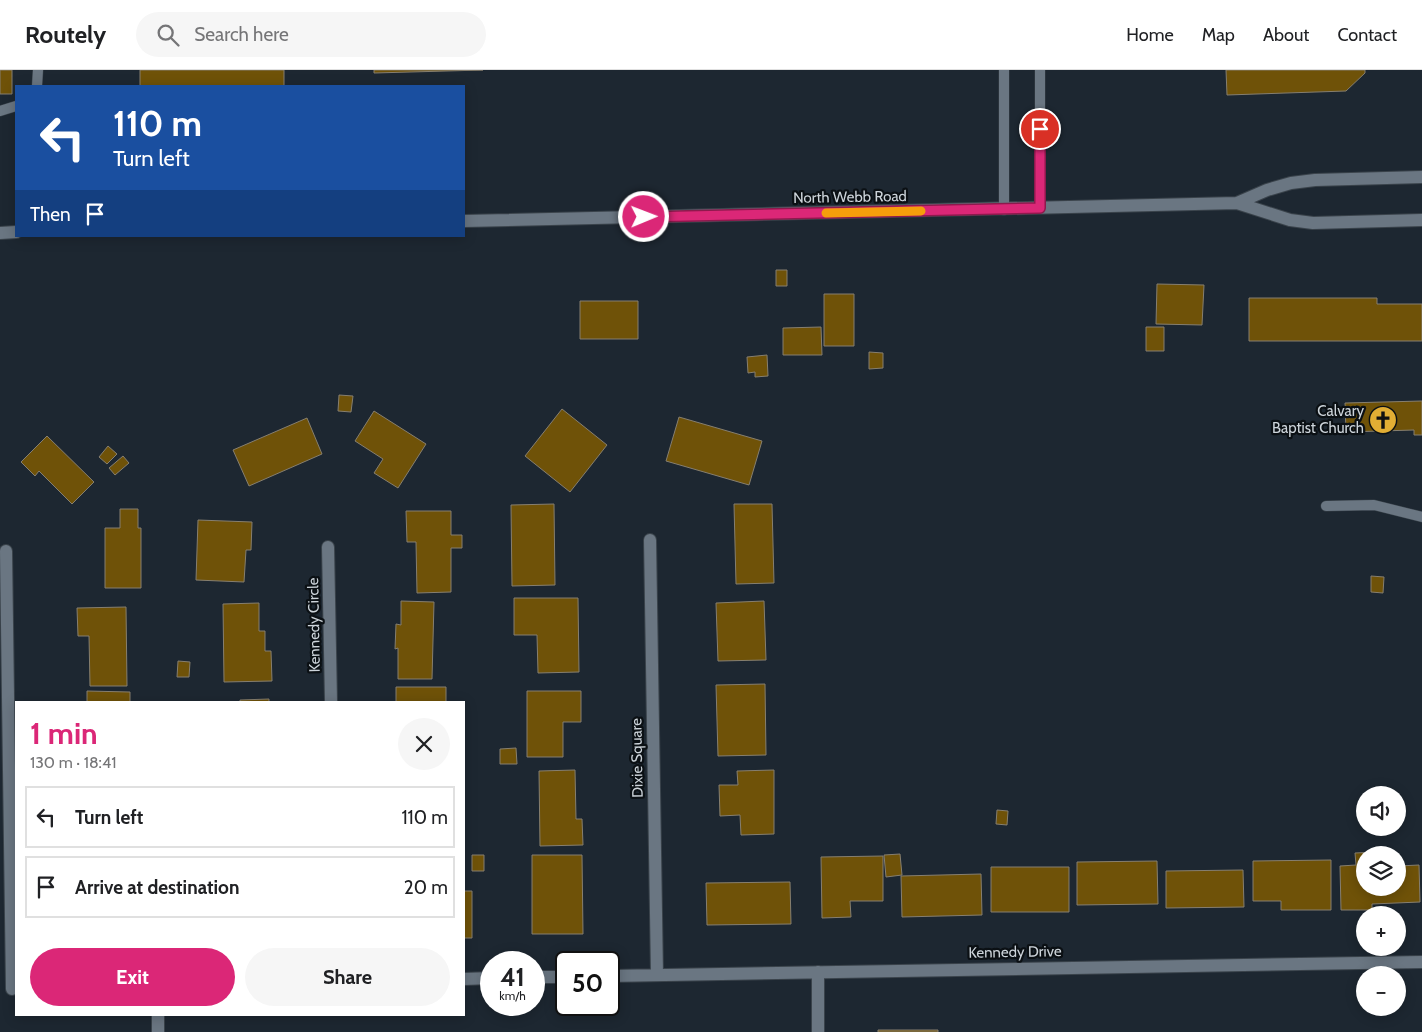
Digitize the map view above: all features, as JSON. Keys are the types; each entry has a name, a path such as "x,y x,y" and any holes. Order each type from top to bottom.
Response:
{"street":[{"name":"North Webb Road","path":"1237,203 1267,190 1291,183 1315,180 1422,176"},
{"name":"North Webb Road","path":"465,221 1004,210 1237,203 1290,220 1313,222 1422,220"},
{"path":"0,232 15,232"},
{"name":"Dixie Square","path":"650,540 657,975"},
{"name":"Kennedy Circle","path":"328,547 331,701"},
{"path":"6,550 10,989"},
{"name":"Kennedy Drive","path":"620,976 1422,962"},
{"path":"818,972 818,1032"},
{"path":"465,979 480,978"},
{"path":"158,1016 158,1032"}],"lane":[{"path":"37,85 38,70"},
{"path":"1004,70 1004,210"},
{"path":"1040,70 1040,208"},
{"path":"0,111 15,106"},
{"path":"1326,506 1374,505 1422,517"}],"building":[{"path":"0,70 12,70 12,94 0,94"},
{"path":"140,70 284,70 284,85 140,85"},
{"path":"374,70 483,70 374,73"},
{"path":"1226,70 1365,70 1365,73 1346,91 1227,95"},
{"path":"776,270 787,270 787,286 776,286"},
{"path":"1157,284 1204,285 1202,325 1156,324"},
{"path":"824,294 854,294 854,346 824,346"},
{"path":"1249,298 1377,298 1377,304 1422,304 1422,341 1249,341"},
{"path":"580,301 638,301 638,339 580,339"},
{"path":"821,327 822,355 783,355 783,328"},
{"path":"1146,327 1164,327 1164,351 1146,351"},
{"path":"869,352 883,353 883,368 869,369"},
{"path":"767,355 768,376 755,377 755,372 748,373 747,357"},
{"path":"339,395 353,396 351,412 338,411"},
{"path":"1422,401 1422,435 1414,435 1414,430 1346,432 1345,403"},
{"path":"562,409 607,445 570,492 525,456"},
{"path":"374,411 426,444 398,488 374,473 383,459 355,441"},
{"path":"679,417 762,441 749,485 666,461"},
{"path":"307,418 322,454 249,486 233,450"},
{"path":"47,436 94,482 72,504 39,471 35,476 21,462"},
{"path":"108,446 117,454 107,464 99,457"},
{"path":"123,456 129,463 115,475 109,468"},
{"path":"554,504 555,585 512,586 511,505"},
{"path":"734,504 772,504 774,583 736,584"},
{"path":"120,509 138,509 138,528 141,528 141,588 105,588 105,528 120,528"},
{"path":"406,511 451,511 451,535 462,535 462,548 451,548 451,592 417,593 416,542 407,542"},
{"path":"198,520 252,522 251,550 246,550 244,582 196,580"},
{"path":"1371,576 1384,577 1383,593 1371,592"},
{"path":"514,598 578,598 579,672 538,673 537,635 514,635"},
{"path":"401,601 434,602 432,679 398,679 398,648 395,649 396,624 401,625"},
{"path":"764,601 766,660 718,661 716,603"},
{"path":"259,603 259,631 265,631 265,651 271,651 272,681 224,682 223,604"},
{"path":"126,607 127,686 90,686 89,636 78,636 77,608"},
{"path":"178,661 190,662 189,677 177,677"},
{"path":"765,684 766,755 718,756 716,685"},
{"path":"396,687 446,687 446,701 396,701"},
{"path":"87,691 130,692 130,701 87,701"},
{"path":"527,691 581,691 581,722 563,722 563,757 527,757"},
{"path":"269,699 269,701 240,701"},
{"path":"516,748 517,764 500,764 500,749"},
{"path":"575,770 576,819 582,819 583,845 540,846 539,771"},
{"path":"774,770 774,834 741,835 740,815 720,816 719,785 738,785 737,771"},
{"path":"997,810 1008,811 1007,825 996,824"},
{"path":"900,854 902,875 886,877 884,855"},
{"path":"472,855 484,855 484,871 472,871"},
{"path":"532,855 582,855 583,934 532,934"},
{"path":"883,856 883,901 850,901 851,917 822,918 821,857"},
{"path":"1331,860 1331,910 1281,910 1281,901 1253,901 1253,861"},
{"path":"1157,861 1158,904 1077,905 1077,862"},
{"path":"1356,865 1356,896 1406,896 1406,866 1419,865 1420,902 1372,904 1372,906 1356,906 1356,910 1341,910 1340,866"},
{"path":"991,867 1069,867 1069,912 991,912"},
{"path":"1243,870 1244,907 1166,908 1166,871"},
{"path":"981,874 982,915 902,917 901,876"},
{"path":"790,882 791,924 707,925 706,883"},
{"path":"465,891 472,891 472,938 465,938"},
{"path":"878,1030 938,1030 938,1032 878,1032"}],"slow traffic":[{"path":"826,213 921,211"}],"place":[{"name":"Calvary Baptist Church","path":"1383,420"}],"route":[{"path":"644,217 1040,208 1040,129"}]}
